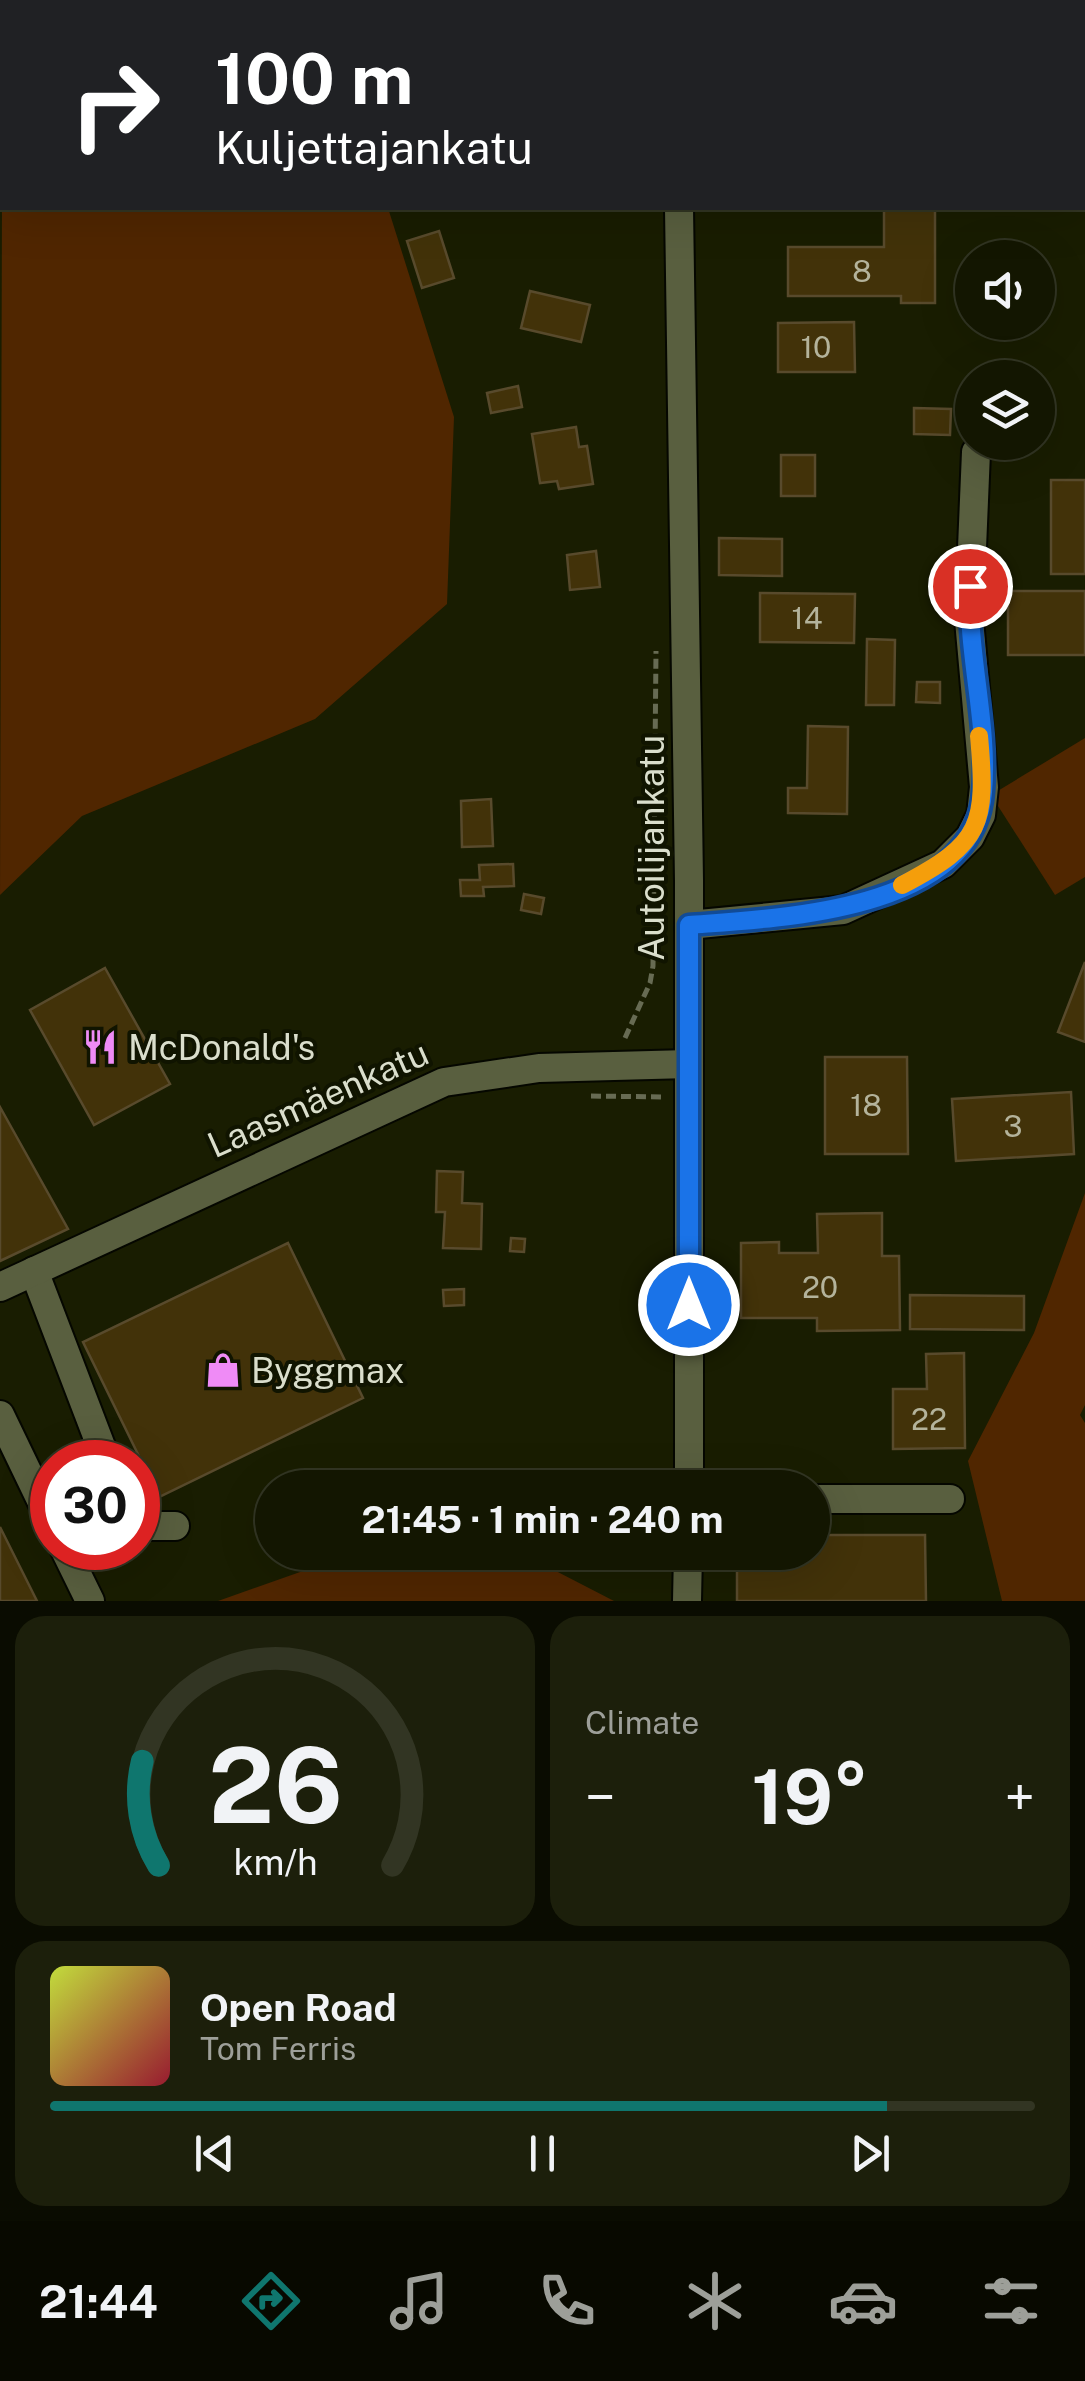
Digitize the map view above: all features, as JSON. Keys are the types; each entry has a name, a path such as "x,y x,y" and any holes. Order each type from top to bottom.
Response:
{"street":[{"name":"Autoilijankatu","path":"679,210 689,925 688,1470"},
{"path":"689,925 843,910 944,864 970,836 980,815 984,787 969,620 976,460"},
{"name":"Laasmäenkatu","path":"0,1287 444,1082 539,1068 688,1064"},
{"path":"34,1271 99,1440"},
{"path":"0,1415 30,1477"},
{"path":"830,1499 950,1499"},
{"path":"160,1526 174,1526"},
{"path":"75,1570 90,1601"},
{"path":"687,1601 688,1570"}],"path":[{"path":"624,1096 628,1023 650,983 653,966 658,632"},
{"path":"587,1096 688,1097"}],"shaded area":[{"path":"2,210 389,210 454,417 447,604 315,719 82,816 0,895"},
{"path":"1085,738 1085,877 1055,895 991,795"},
{"path":"1085,1193 1085,1405 1080,1415 1085,1423 1085,1601 1002,1601 968,1461 1034,1333"},
{"path":"306,1570 554,1570 614,1601 218,1601"}],"building":[{"path":"884,210 935,210 935,303 901,303 901,296 788,296 788,247 884,247"},
{"path":"439,231 454,278 422,288 407,241"},
{"path":"530,291 590,305 581,342 521,328"},
{"path":"854,322 855,372 778,372 778,323"},
{"path":"518,386 522,407 491,413 487,393"},
{"path":"914,408 951,409 950,435 914,434"},
{"path":"576,427 579,447 587,446 593,484 559,489 557,481 540,483 532,434"},
{"path":"781,455 815,455 815,496 781,496"},
{"path":"1051,480 1085,480 1085,574 1051,574"},
{"path":"719,538 782,539 782,576 719,575"},
{"path":"596,551 600,587 570,590 567,555"},
{"path":"1008,591 1085,591 1085,655 1008,655"},
{"path":"760,593 855,594 854,643 760,642"},
{"path":"867,639 895,640 894,705 866,705"},
{"path":"917,682 940,682 940,703 916,702"},
{"path":"808,726 848,727 847,814 788,813 788,788 807,788"},
{"path":"491,799 493,846 462,847 461,801"},
{"path":"513,864 514,886 483,887 484,896 461,896 460,880 480,880 479,865"},
{"path":"524,894 544,898 541,914 521,910"},
{"path":"1085,962 1085,1042 1058,1032"},
{"name":"McDonald's","path":"105,968 170,1084 94,1125 30,1010"},
{"path":"825,1057 907,1057 908,1154 825,1154"},
{"path":"1071,1092 1074,1154 956,1161 952,1099"},
{"path":"0,1107 68,1229 0,1261"},
{"path":"437,1171 463,1172 462,1203 482,1204 481,1249 443,1248 445,1212 436,1212"},
{"path":"882,1213 882,1256 899,1256 900,1330 817,1331 817,1318 741,1318 741,1243 779,1242 779,1253 818,1253 817,1214"},
{"path":"511,1238 525,1239 524,1252 510,1251"},
{"name":"Byggmax","path":"288,1243 363,1398 160,1497 160,1440 131,1440 83,1342"},
{"path":"464,1289 464,1305 444,1306 443,1290"},
{"path":"910,1295 1024,1296 1024,1330 910,1329"},
{"path":"964,1353 965,1448 893,1449 893,1389 927,1389 926,1354"},
{"path":"0,1527 37,1601 0,1601"},
{"path":"830,1535 925,1535 926,1601 737,1601 737,1570 830,1570"}],"slow traffic":[{"path":"902,885 944,864 970,836 980,815 984,787 979,736"}],"place":[{"name":"McDonald's","path":"100,1047"},
{"name":"Byggmax","path":"223,1370"}],"route":[{"path":"689,1305 689,925 843,910 944,864 959,851 980,815 984,787 969,620 970,586"}]}
